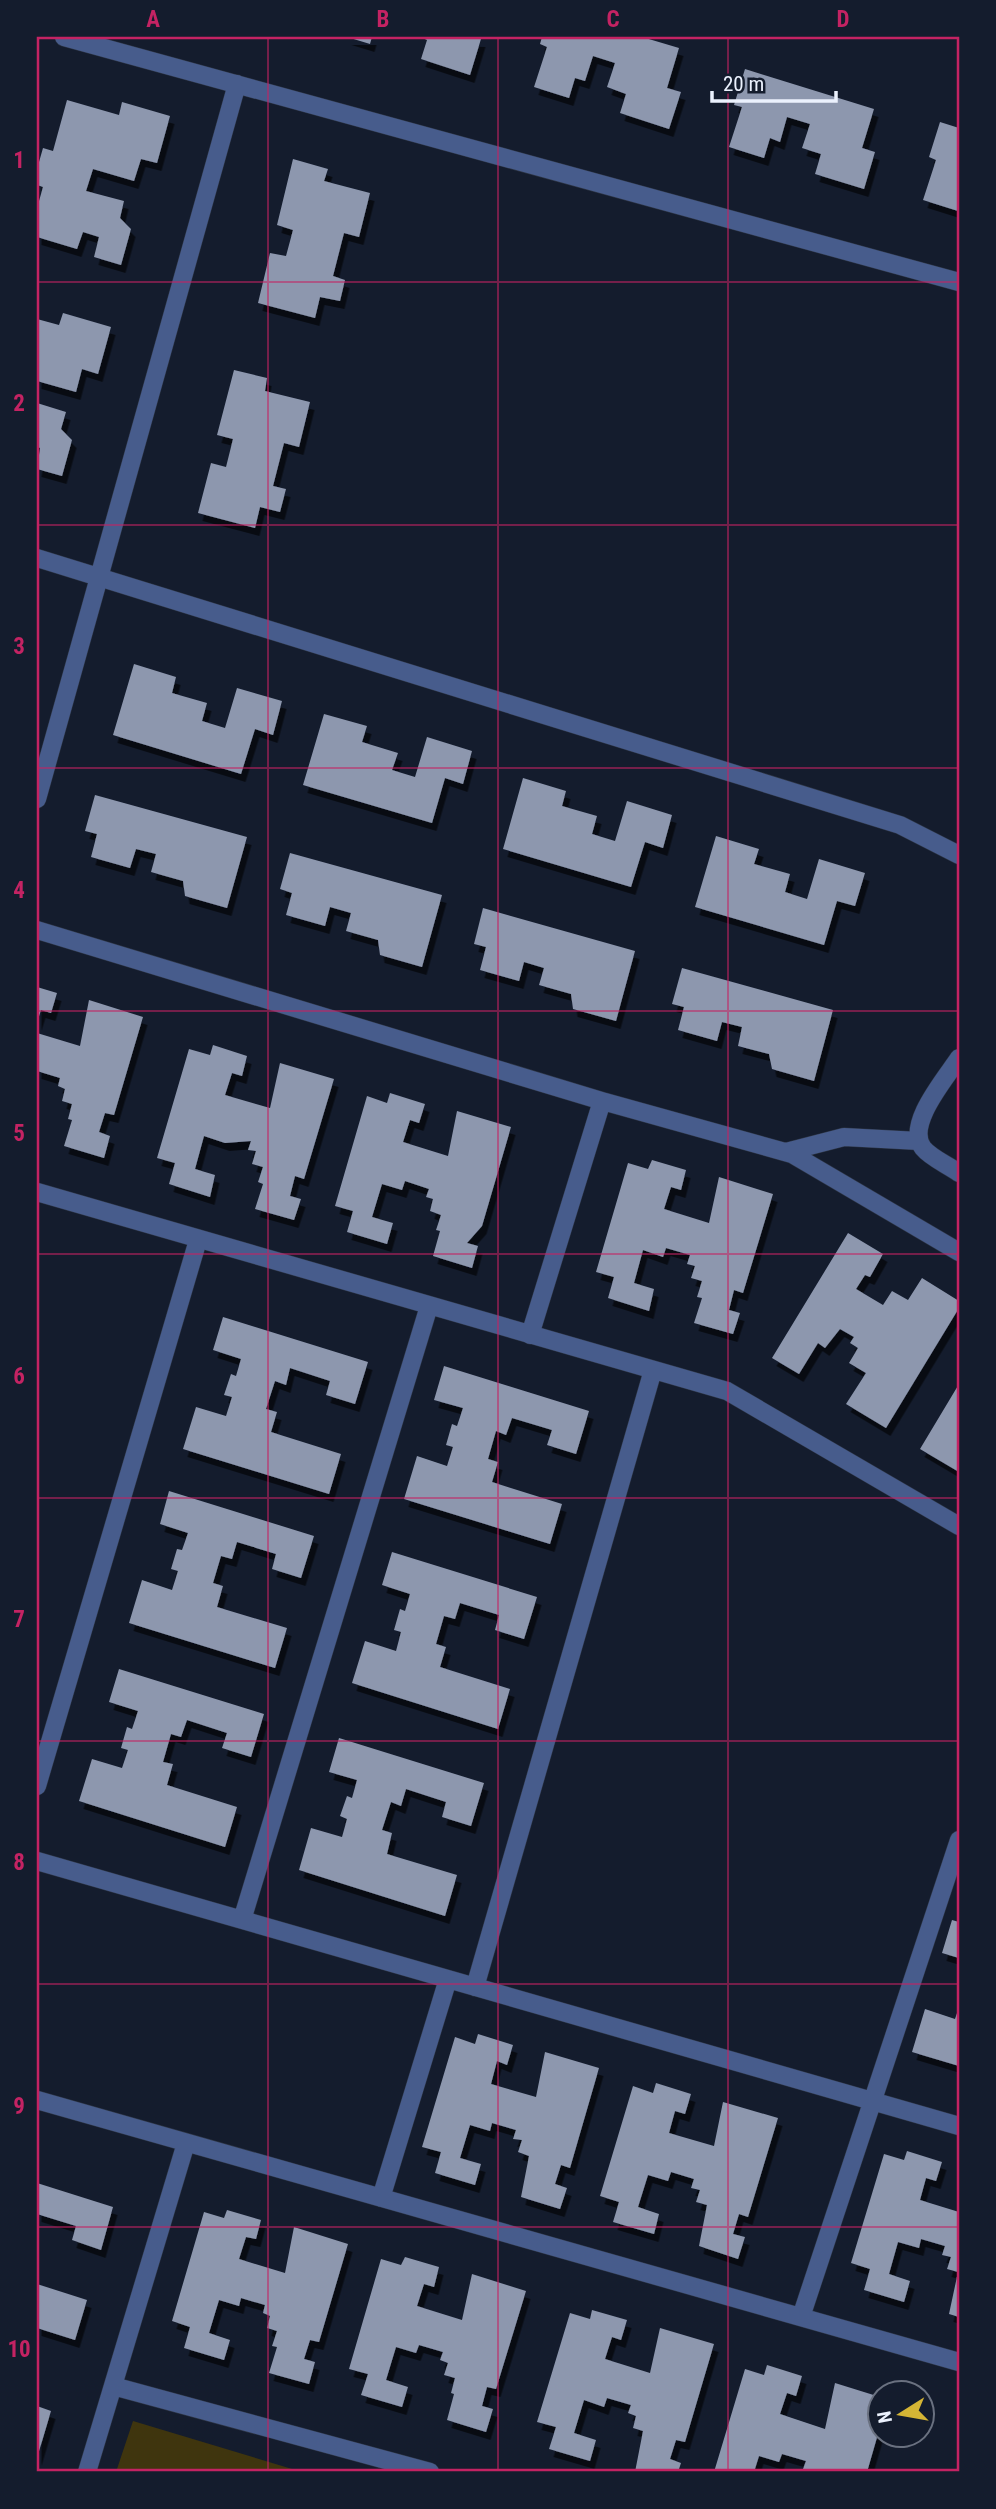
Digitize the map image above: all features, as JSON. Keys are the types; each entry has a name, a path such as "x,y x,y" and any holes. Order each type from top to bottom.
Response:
{"lane":[{"path":"64,37 959,282"},
{"path":"37,799 237,84"},
{"path":"37,558 900,825 959,855"},
{"path":"37,930 602,1101 786,1152 959,1252"},
{"path":"959,1058 922,1116 918,1127 919,1141 925,1151 959,1172"},
{"path":"530,1335 602,1101"},
{"path":"786,1152 844,1137 919,1141"},
{"path":"37,1192 727,1391 959,1527"},
{"path":"37,1786 198,1240"},
{"path":"242,1920 429,1306"},
{"path":"475,1987 653,1370"},
{"path":"801,2317 959,1840"},
{"path":"37,1861 959,2126"},
{"path":"381,2198 448,1979"},
{"path":"37,2100 959,2362"},
{"path":"87,2472 186,2143"},
{"path":"113,2386 430,2472"}],"shaded area":[{"path":"133,2421 302,2472 116,2472"}],"building":[{"path":"347,37 372,37 370,44"},
{"path":"420,37 481,39 470,75 421,59 427,40"},
{"path":"542,37 642,37 679,48 667,88 681,92 669,129 620,113 626,94 607,87 615,63 593,56 585,81 575,78 569,98 534,87 547,47 540,44"},
{"path":"745,69 874,109 862,148 875,152 864,189 815,174 821,154 802,148 810,124 787,117 780,142 770,138 764,158 729,147 742,107 734,105"},
{"path":"67,100 119,115 122,102 170,116 157,163 141,159 134,181 93,169 86,191 124,201 120,218 131,229 121,265 94,257 99,237 83,232 77,249 37,237 37,208 43,187 37,185 37,169 43,148 53,151"},
{"path":"940,122 959,128 958,211 923,200 936,160 929,157"},
{"path":"293,159 328,169 324,181 370,193 359,237 344,233 333,276 345,280 340,301 320,297 315,318 258,303 270,253 286,256 293,230 277,225"},
{"path":"63,313 111,327 98,374 82,369 76,392 37,381 37,319 59,325"},
{"path":"234,370 267,378 265,391 310,402 299,447 284,443 273,486 286,489 280,512 260,507 255,528 198,513 211,463 226,467 233,439 217,435"},
{"path":"37,403 66,412 61,429 72,440 62,476 37,469 40,448 37,447"},
{"path":"134,664 176,677 172,693 207,703 202,721 225,728 237,688 282,701 273,735 255,729 241,774 113,735"},
{"path":"324,714 367,726 362,742 398,753 392,770 415,777 427,737 472,751 463,784 445,778 432,823 303,785"},
{"path":"523,778 566,791 562,806 597,816 592,834 615,841 627,801 672,815 663,848 645,842 631,887 503,849"},
{"path":"95,795 247,837 227,908 185,896 183,881 151,872 156,854 136,849 130,868 91,857 97,834 85,831"},
{"path":"716,836 759,849 754,864 790,874 785,892 807,899 819,859 865,873 855,906 837,901 824,945 695,907"},
{"path":"290,853 442,895 422,967 380,955 378,940 346,931 351,913 330,907 325,926 286,915 292,893 280,889"},
{"path":"483,908 635,951 616,1021 573,1009 571,994 539,985 544,968 524,962 519,981 480,970 486,947 474,944"},
{"path":"682,968 833,1010 814,1081 772,1069 769,1054 738,1046 742,1027 722,1022 717,1041 678,1030 684,1007 672,1004"},
{"path":"37,987 57,993 51,1013 41,1010 37,1023"},
{"path":"89,1000 143,1017 114,1115 105,1113 99,1132 110,1136 104,1158 64,1146 72,1120 68,1119 72,1104 62,1101 65,1089 58,1086 60,1078 37,1071 37,1033 80,1046"},
{"path":"213,1045 247,1056 242,1076 232,1073 225,1095 270,1108 280,1063 334,1079 304,1179 295,1176 290,1196 301,1199 294,1220 255,1209 263,1184 258,1182 263,1167 252,1164 256,1151 248,1150 251,1141 225,1143 204,1136 195,1169 215,1175 210,1197 169,1184 175,1163 157,1158 189,1049 210,1055"},
{"path":"390,1093 425,1104 419,1123 410,1120 403,1142 448,1156 457,1111 511,1127 482,1226 467,1243 478,1246 472,1268 433,1256 441,1215 430,1211 433,1199 426,1197 429,1189 405,1181 402,1190 382,1184 372,1217 393,1223 387,1244 347,1232 353,1211 335,1206 367,1096 387,1103"},
{"path":"652,1160 686,1170 681,1190 671,1187 664,1209 709,1223 719,1177 773,1194 743,1293 734,1290 729,1310 740,1313 733,1334 694,1323 702,1298 697,1297 702,1281 691,1278 695,1266 687,1264 690,1255 666,1248 663,1257 643,1250 634,1283 654,1289 649,1311 608,1298 614,1277 596,1272 628,1163 648,1169"},
{"path":"848,1233 883,1254 870,1277 865,1275 856,1289 883,1305 892,1291 908,1300 922,1278 959,1301 959,1308 886,1428 846,1404 866,1373 849,1363 858,1348 850,1343 854,1337 840,1329 825,1348 818,1343 799,1374 772,1358"},
{"path":"223,1317 368,1362 355,1404 326,1395 330,1381 290,1368 286,1385 275,1381 266,1409 277,1412 271,1432 341,1454 329,1494 183,1449 196,1407 226,1416 232,1397 224,1395 231,1374 236,1376 241,1359 213,1350"},
{"path":"444,1366 589,1411 576,1454 547,1445 552,1430 512,1418 506,1435 496,1431 488,1459 498,1462 492,1482 562,1504 550,1544 404,1499 417,1456 447,1466 453,1447 446,1445 452,1424 457,1426 463,1408 434,1400"},
{"path":"959,1384 959,1472 920,1449"},
{"path":"169,1491 314,1536 301,1578 272,1569 276,1554 237,1542 232,1559 221,1556 213,1583 223,1586 217,1607 287,1628 275,1668 129,1623 142,1580 172,1590 178,1571 171,1569 177,1549 182,1550 188,1533 160,1524"},
{"path":"392,1552 537,1597 524,1639 495,1630 499,1615 460,1603 455,1619 444,1616 436,1644 446,1647 440,1667 510,1689 498,1729 352,1683 365,1641 396,1651 401,1632 394,1630 400,1609 405,1611 410,1594 382,1585"},
{"path":"119,1669 264,1714 251,1757 222,1748 227,1733 187,1720 181,1737 171,1734 163,1762 173,1764 167,1785 237,1807 225,1847 79,1801 92,1759 122,1768 128,1750 121,1748 127,1727 132,1729 138,1711 109,1702"},
{"path":"339,1738 484,1783 471,1826 442,1817 446,1802 406,1789 401,1806 391,1802 382,1830 392,1833 387,1854 457,1875 445,1916 299,1870 311,1828 342,1837 347,1819 340,1816 347,1796 352,1798 357,1780 329,1772"},
{"path":"952,1920 959,1922 959,1958 942,1953"},
{"path":"959,2007 959,2066 912,2052 925,2009 955,2019"},
{"path":"478,2034 513,2045 507,2065 497,2061 491,2084 536,2097 545,2052 599,2068 570,2168 561,2165 555,2184 567,2188 560,2209 521,2197 529,2156 518,2152 522,2140 513,2139 516,2130 492,2123 490,2131 470,2125 460,2158 481,2164 475,2185 435,2173 441,2152 422,2147 455,2037 475,2044"},
{"path":"656,2083 691,2094 685,2114 675,2111 669,2133 714,2146 723,2102 778,2118 748,2217 739,2214 733,2234 745,2237 738,2259 699,2246 707,2205 696,2202 700,2190 691,2188 694,2179 671,2172 668,2181 648,2175 638,2207 659,2214 654,2234 613,2222 619,2202 600,2196 633,2086 653,2093"},
{"path":"907,2151 942,2162 936,2181 926,2178 920,2200 959,2212 959,2317 949,2314 958,2272 947,2269 951,2257 942,2255 945,2246 921,2239 919,2248 898,2242 889,2274 910,2281 904,2302 864,2290 870,2269 851,2263 884,2154 904,2160"},
{"path":"37,2183 113,2207 101,2250 72,2240 76,2226 37,2214"},
{"path":"227,2210 261,2220 256,2239 246,2237 239,2259 285,2273 294,2227 348,2244 319,2342 310,2340 304,2359 315,2362 309,2384 269,2373 277,2347 272,2346 277,2331 267,2328 270,2316 263,2313 265,2305 241,2298 239,2306 219,2300 209,2333 230,2340 224,2360 184,2348 190,2327 172,2321 204,2212 224,2218"},
{"path":"405,2257 439,2267 434,2287 424,2284 417,2306 462,2320 472,2274 526,2291 496,2389 487,2387 482,2406 493,2409 486,2432 447,2420 455,2378 444,2375 448,2363 440,2360 443,2352 419,2345 416,2353 396,2347 386,2380 408,2387 402,2407 361,2395 368,2374 349,2369 381,2259 401,2265"},
{"path":"37,2284 87,2300 75,2340 37,2328"},
{"path":"592,2310 627,2320 621,2340 612,2337 605,2359 650,2373 660,2328 714,2344 685,2442 676,2440 670,2459 681,2463 678,2472 635,2472 643,2431 633,2428 636,2416 628,2413 631,2405 607,2398 604,2407 584,2400 574,2433 596,2440 590,2461 549,2449 556,2427 537,2422 570,2313 590,2319"},
{"path":"767,2365 802,2376 796,2396 787,2393 780,2414 825,2429 835,2383 866,2393 866,2450 873,2450 867,2472 811,2472 803,2469 806,2461 782,2454 779,2462 759,2456 754,2472 714,2472 745,2369 764,2375"},
{"path":"37,2406 51,2411 37,2458"}]}
